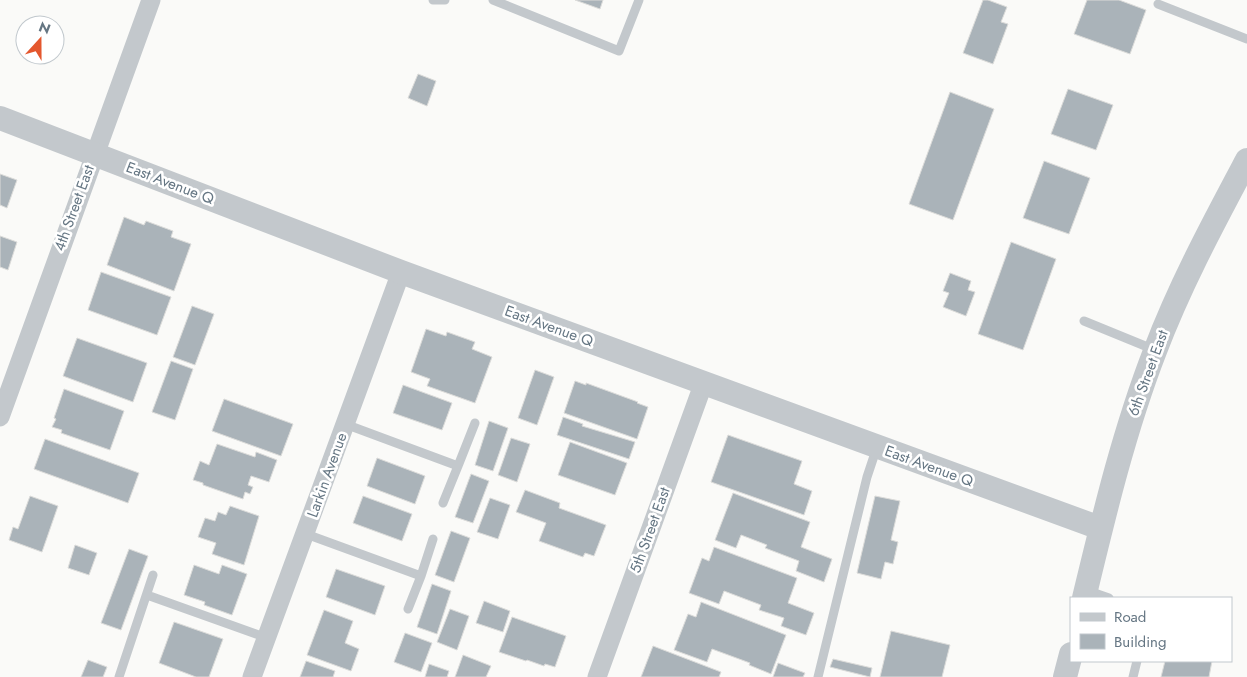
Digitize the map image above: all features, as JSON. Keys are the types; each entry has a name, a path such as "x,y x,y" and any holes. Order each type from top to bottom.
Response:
{"street":[{"name":"4th Street East","path":"0,417 150,0"},
{"name":"East Avenue Q","path":"0,118 401,272 1100,528"},
{"name":"6th Street East","path":"1085,594 1100,528 1127,433 1155,350 1216,218 1247,160"},
{"name":"Larkin Avenue","path":"252,677 401,272"},
{"name":"5th Street East","path":"597,677 704,382"},
{"path":"1065,677 1070,658"}],"lane":[{"path":"433,0 445,0"},
{"path":"493,0 619,51 639,0"},
{"path":"1158,4 1247,39"},
{"path":"1084,321 1155,350"},
{"path":"444,503 475,423"},
{"path":"345,424 458,466"},
{"path":"818,677 866,477 877,447"},
{"path":"306,534 421,576"},
{"path":"408,609 433,539"},
{"path":"120,677 153,575"},
{"path":"147,594 267,638"},
{"path":"1085,594 1103,597"},
{"path":"1133,677 1137,662"}],"building":[{"path":"575,0 603,0 600,9"},
{"path":"983,0 1007,7 1001,22 1008,24 993,64 963,53"},
{"path":"1087,0 1119,0 1146,10 1130,54 1074,34"},
{"path":"418,74 436,81 427,106 408,98"},
{"path":"1068,89 1113,105 1096,150 1051,134"},
{"path":"950,92 994,109 953,220 909,204"},
{"path":"1044,161 1090,178 1069,234 1023,218"},
{"path":"0,174 17,180 7,208 0,205"},
{"path":"124,217 144,225 146,221 173,231 171,237 191,244 174,291 107,265"},
{"path":"0,236 17,242 8,270 0,267"},
{"path":"1011,242 1056,259 1023,350 978,334"},
{"path":"101,272 171,297 157,335 88,310"},
{"path":"950,273 971,281 968,290 975,292 966,316 943,307 949,293 943,291"},
{"path":"192,306 214,314 195,365 173,357"},
{"path":"426,329 446,336 447,332 475,342 472,349 492,357 475,403 427,386 430,379 411,372"},
{"path":"77,338 147,363 133,402 63,376"},
{"path":"171,361 193,369 175,420 152,412"},
{"path":"535,370 554,377 537,425 518,418"},
{"path":"575,381 586,385 586,383 648,407 637,439 564,413"},
{"path":"403,385 452,403 442,430 393,413"},
{"path":"64,389 124,411 110,450 61,433 62,430 52,427"},
{"path":"224,399 293,424 281,456 212,431"},
{"path":"563,417 583,424 582,426 635,442 629,459 557,435"},
{"path":"489,421 508,428 493,471 475,465"},
{"path":"728,435 802,461 794,484 812,491 804,515 711,482"},
{"path":"511,438 530,444 517,482 498,475"},
{"path":"45,439 139,473 128,503 34,469"},
{"path":"570,442 627,463 615,495 558,475"},
{"path":"217,444 255,457 256,452 277,460 269,482 251,476 248,485 253,487 250,494 245,492 243,499 193,480 200,461 209,465"},
{"path":"377,458 425,476 415,504 367,486"},
{"path":"471,474 489,481 473,523 455,517"},
{"path":"525,490 560,503 559,508 606,525 594,556 585,553 583,557 539,541 546,523 516,512"},
{"path":"733,493 810,522 801,547 832,559 824,582 796,571 799,561 765,548 767,545 741,535 736,548 715,540"},
{"path":"30,496 58,506 42,552 9,540 13,527 18,529"},
{"path":"363,496 412,514 402,541 353,523"},
{"path":"875,496 900,501 891,540 898,542 893,564 885,562 881,579 857,573"},
{"path":"490,498 510,505 498,539 477,532"},
{"path":"230,506 259,516 244,565 212,554 216,543 198,537 205,518 215,521 218,512 226,515"},
{"path":"451,531 470,538 454,582 435,575"},
{"path":"75,545 97,553 89,575 68,568"},
{"path":"714,547 797,578 788,603 814,613 806,635 781,626 784,618 759,610 761,605 724,591 719,604 689,593 702,558 709,561"},
{"path":"129,549 148,556 121,630 101,623"},
{"path":"194,565 219,574 222,565 247,574 232,615 204,605 205,602 184,595"},
{"path":"336,569 385,586 375,615 326,597"},
{"path":"432,584 451,591 437,634 417,627"},
{"path":"484,601 510,611 503,632 476,623"},
{"path":"701,602 786,635 771,674 749,665 750,663 712,649 707,662 674,650 688,614 696,617"},
{"path":"450,609 469,616 457,650 437,642"},
{"path":"324,610 353,621 345,643 359,649 351,671 307,655"},
{"path":"512,617 566,636 555,667 545,664 544,666 499,652"},
{"path":"174,622 223,639 209,677 196,677 159,663"},
{"path":"891,631 950,645 942,677 880,677"},
{"path":"405,633 432,643 421,672 394,662"},
{"path":"653,646 721,672 719,677 641,677"},
{"path":"463,655 491,666 486,677 455,677"},
{"path":"833,659 872,668 870,677 830,667"},
{"path":"88,660 107,667 103,677 81,677"},
{"path":"306,661 335,671 333,677 300,677"},
{"path":"1165,662 1212,662 1209,677 1161,677"},
{"path":"778,663 805,673 803,677 773,677"},
{"path":"429,664 449,671 447,677 425,677"}]}
